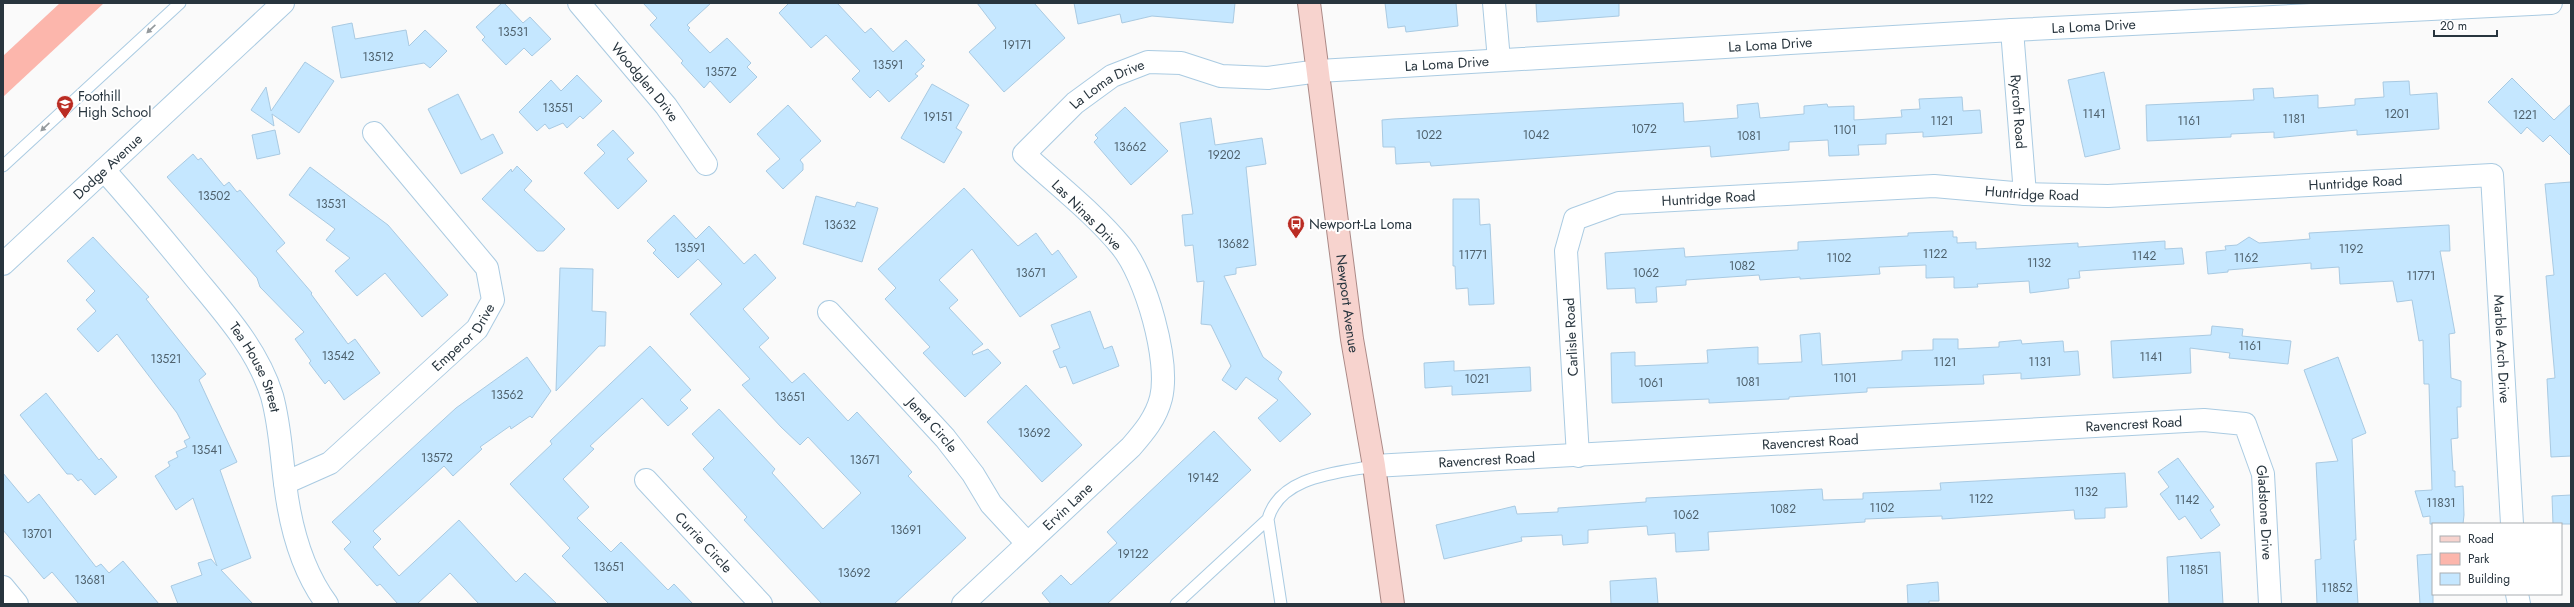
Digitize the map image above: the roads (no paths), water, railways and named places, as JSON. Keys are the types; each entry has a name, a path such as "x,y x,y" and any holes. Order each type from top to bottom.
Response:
{"main road":[{"name":"Newport Avenue","path":"1309,3 1319,71 1352,339 1374,466 1393,604"}],"street":[{"name":"Dodge Avenue","path":"3,264 283,3"},
{"name":"Woodglen Drive","path":"579,3 666,106 706,164"},
{"path":"1494,3 1499,60"},
{"name":"La Loma Drive","path":"1024,154 1075,102 1112,76 1148,62 1181,63 1221,76 1268,78 1319,71 2012,30 2306,10 2551,3"},
{"name":"Rycroft Road","path":"2012,30 2025,194"},
{"name":"Emperor Drive","path":"285,483 330,463 477,329 493,300 487,268 374,132"},
{"name":"Las Ninas Drive","path":"1024,154 1122,246 1137,274 1161,351 1164,375 1161,399"},
{"name":"Tea House Street","path":"104,170 224,313 254,354 272,396 282,440 285,483 292,523 305,567 327,604"},
{"name":"Huntridge Road","path":"1575,219 1619,203 1934,186 2025,194 2108,196 2492,175"},
{"name":"Marble Arch Drive","path":"2492,175 2512,523"},
{"name":"Carlisle Road","path":"1575,219 1566,251 1578,456"},
{"name":"Jenet Circle","path":"829,312 945,438 973,474 991,504 1028,543"},
{"name":"Ervin Lane","path":"962,604 1131,447 1152,422 1161,399"},
{"name":"Ravencrest Road","path":"1374,466 1578,456 2204,420 2245,424"},
{"name":"Gladstone Drive","path":"2245,424 2263,474 2270,604"},
{"name":"Currie Circle","path":"646,480 761,604"},
{"path":"3,587 17,604"}],"lane":[{"path":"3,166 180,3"},
{"path":"1281,604 1268,520 1271,508 1291,489 1314,477 1374,466"},
{"path":"1176,604 1268,520"}],"place":[{"name":"Foothill High School","path":"65,119"},
{"name":"Newport-La Loma","path":"1296,239"}]}
